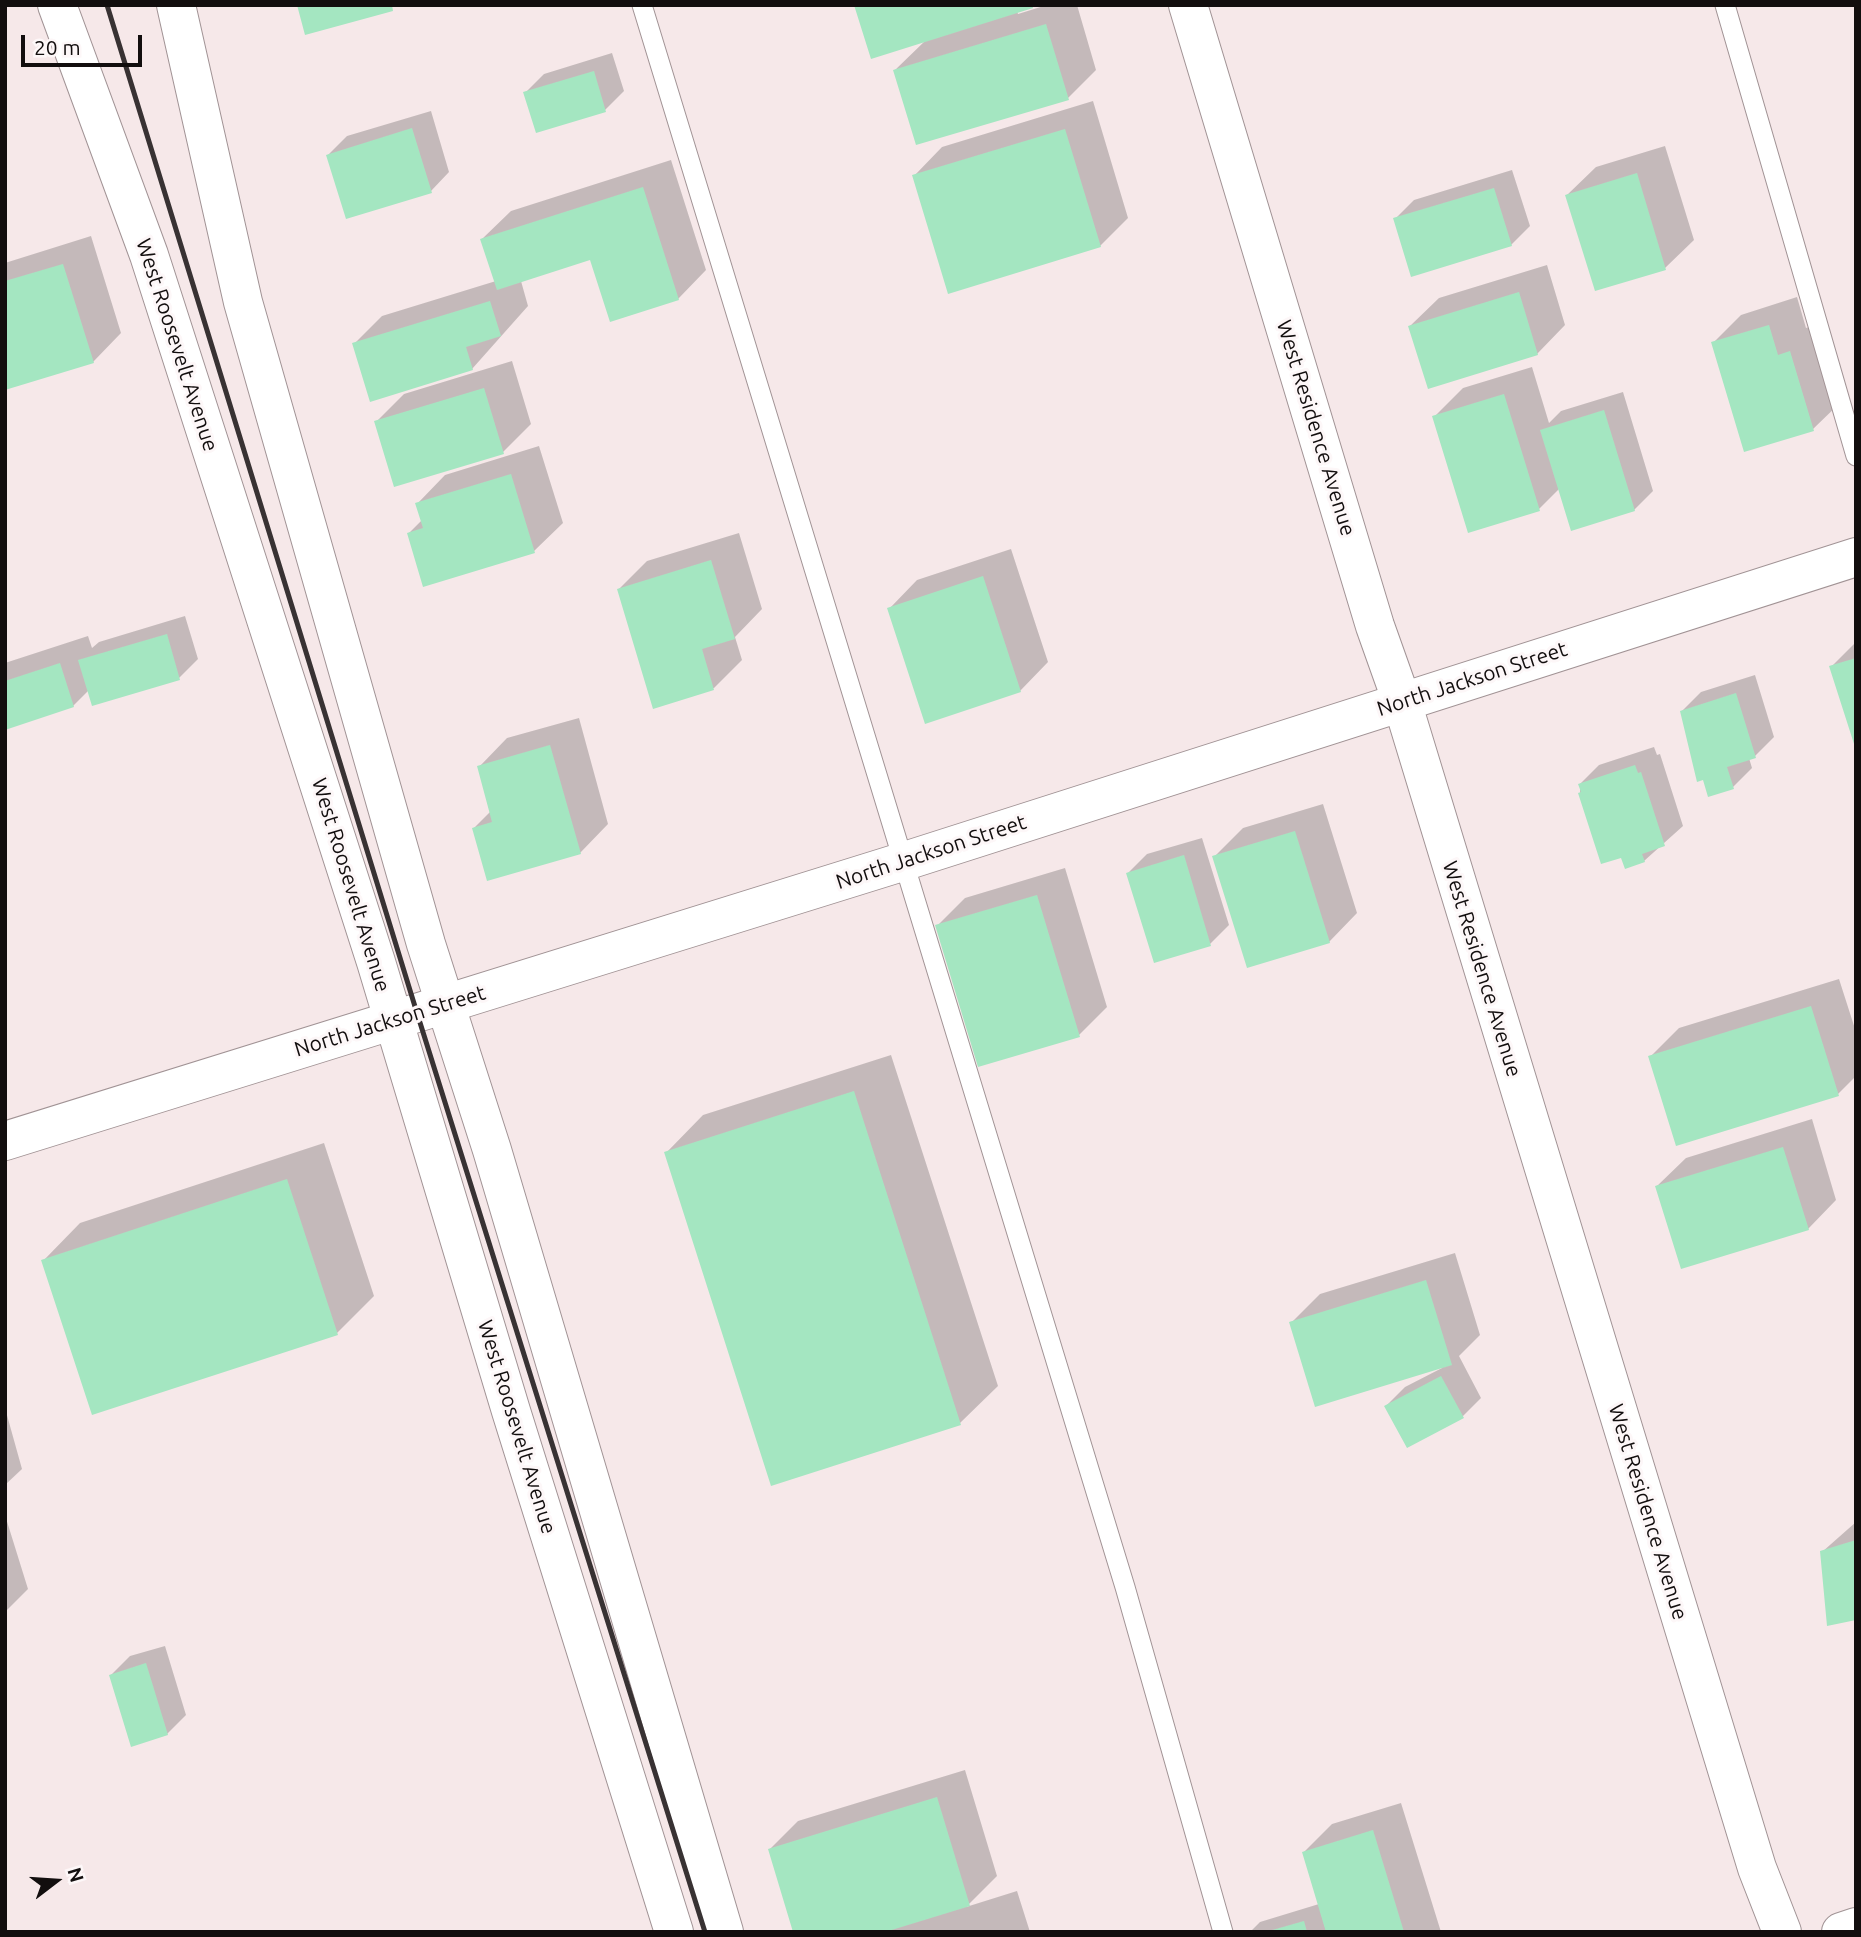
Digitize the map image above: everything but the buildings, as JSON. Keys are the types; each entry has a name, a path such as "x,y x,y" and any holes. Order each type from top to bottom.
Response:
{"street":[{"name":"West Roosevelt Avenue","path":"57,5 149,255 376,961 674,1932"},
{"path":"176,5 243,302 426,944 446,1003 724,1932"},
{"name":"West Residence Avenue","path":"1188,5 1375,626 1402,702 1756,1868 1782,1932"},
{"name":"North Jackson Street","path":"5,1141 905,861 1856,557"},
{"path":"1841,1932 1856,1927"}],"lane":[{"path":"642,5 1125,1587 1223,1932"},
{"path":"1726,5 1856,456"}],"railway":[{"path":"107,5 417,1013 705,1932"}]}
